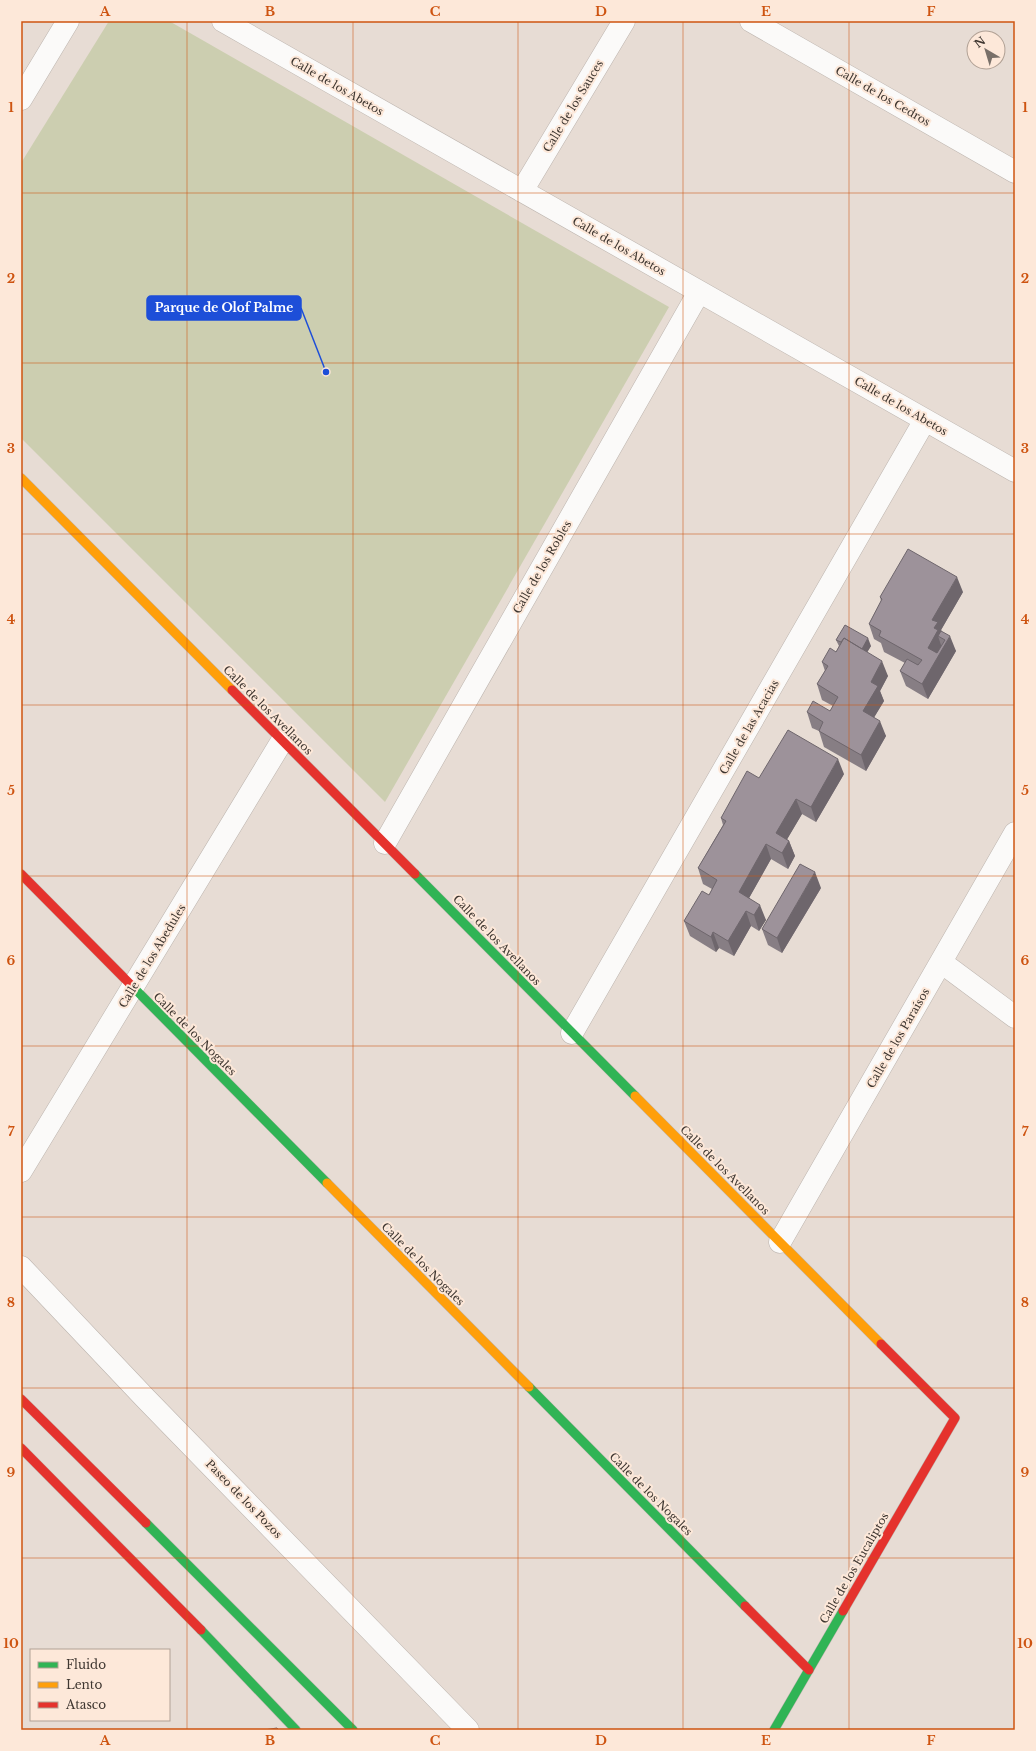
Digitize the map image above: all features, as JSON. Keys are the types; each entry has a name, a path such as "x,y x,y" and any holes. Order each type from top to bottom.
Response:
{"street":[{"path":"21,99 68,21"},
{"name":"Calle de los Abetos","path":"223,21 1015,472"},
{"name":"Calle de los Sauces","path":"522,191 624,21"},
{"name":"Calle de los Cedros","path":"752,21 1015,172"},
{"name":"Calle de los Robles","path":"385,843 699,292"},
{"name":"Calle de las Acacias","path":"572,1033 926,420"},
{"name":"Calle de los Avellanos","path":"21,478 955,1418"},
{"name":"Calle de los Abedules","path":"21,1171 282,741"},
{"name":"Calle de los Paraísos","path":"780,1242 1015,833"},
{"name":"Calle de los Nogales","path":"21,874 809,1670"},
{"path":"941,962 1015,1017"},
{"name":"Paseo de los Pozos","path":"21,1267 151,1405 468,1730"},
{"path":"21,1399 353,1730"},
{"name":"Calle de los Eucaliptos","path":"774,1730 955,1418"},
{"path":"21,1448 190,1618 296,1730"}],"green space":[{"path":"109,21 169,21 669,307 385,802 21,438 21,163"}],"building":[{"path":"908,549 957,577 932,620 938,622 934,628 938,630 928,648 937,653 945,640 938,636 941,631 950,636 922,684 900,671 907,659 918,665 922,660 879,636 881,631 869,624 882,599 880,597"},
{"path":"845,625 868,638 862,649 844,638 841,642 836,640"},
{"path":"844,638 882,661 871,682 878,686 863,711 880,721 861,755 819,731 823,722 807,712 813,701 830,711 838,697 817,684 828,666 822,662 830,648 836,652"},
{"path":"788,730 838,759 811,807 796,799 776,833 789,841 782,853 766,844 739,892 760,905 754,915 746,911 728,941 713,932 711,937 684,921 702,891 709,895 717,880 698,868 726,821 721,818 747,771 759,778"},
{"path":"800,864 815,872 777,938 762,929"},
{"path":"277,1728 279,1730 264,1730"}],"traffic: fast":[{"path":"415,874 635,1096"},
{"path":"133,987 327,1183"},
{"path":"529,1387 745,1606"},
{"path":"146,1523 353,1730"},
{"path":"774,1730 843,1611"},
{"path":"201,1630 296,1730"}],"traffic: slow":[{"path":"21,478 232,690"},
{"path":"635,1096 881,1344"},
{"path":"327,1183 529,1387"}],"traffic: jam":[{"path":"232,690 415,874"},
{"path":"21,874 133,987"},
{"path":"843,1611 955,1418 881,1344"},
{"path":"21,1399 146,1523"},
{"path":"21,1448 201,1630"},
{"path":"745,1606 809,1670"}],"place":[{"name":"Parque de Olof Palme","path":"326,372"}]}
